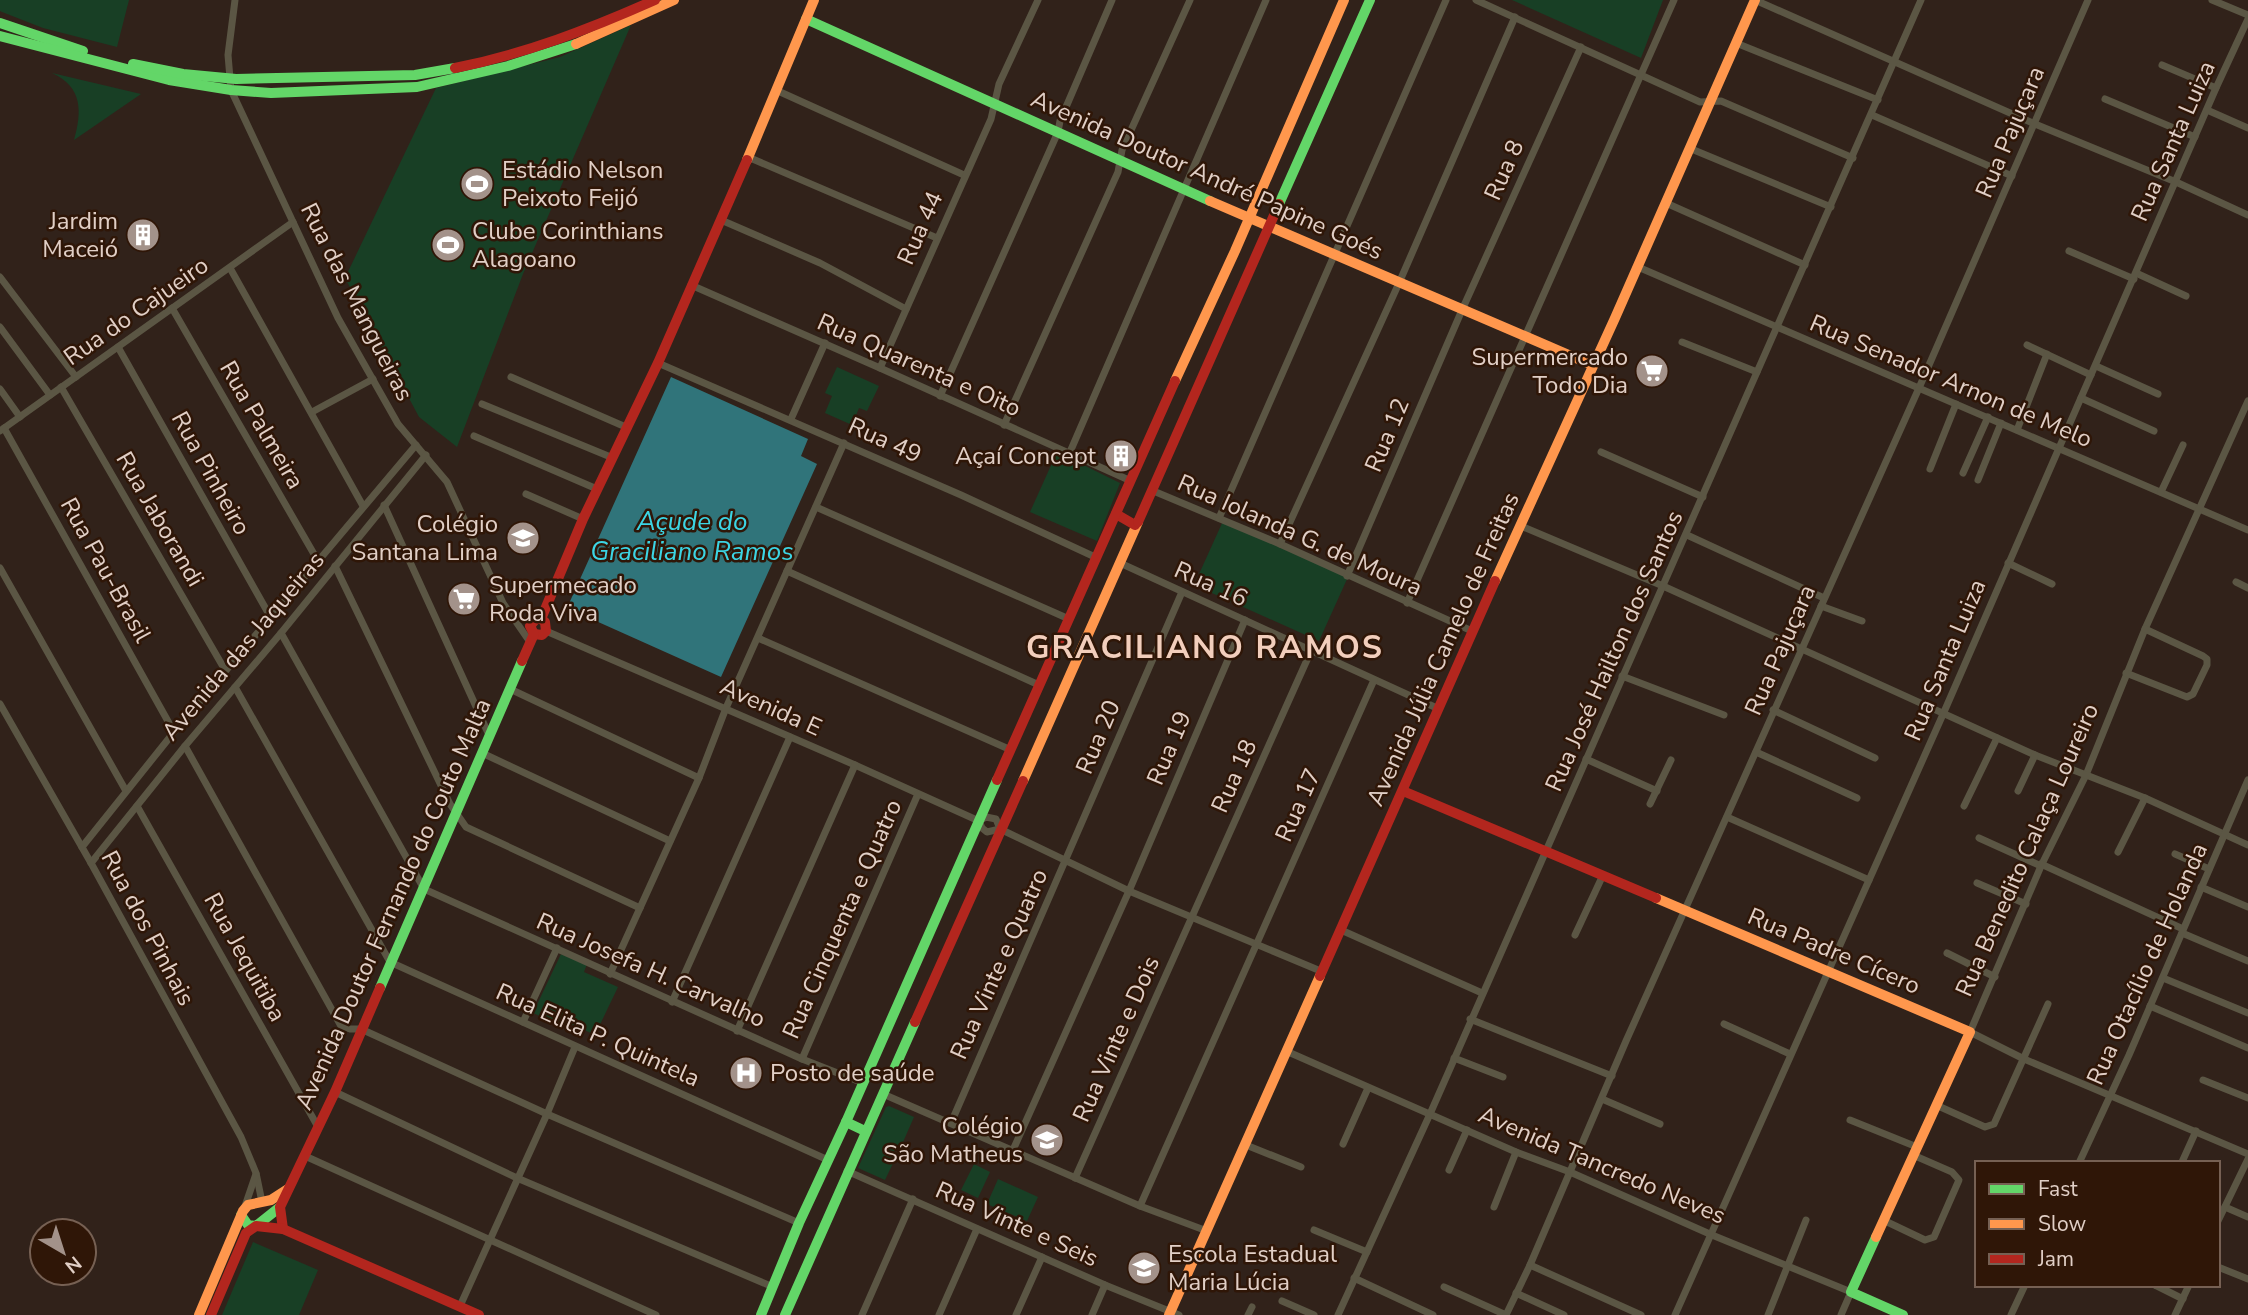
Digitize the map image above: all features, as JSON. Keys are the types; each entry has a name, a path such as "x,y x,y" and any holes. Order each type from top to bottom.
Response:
{"street":[{"name":"Rua das Mangueiras","path":"235,0 228,55 230,90 265,171 293,222 338,318 398,424 447,482 503,603 532,638"},
{"path":"0,23 61,45 183,74 229,78 415,75 490,61 583,32 655,0"},
{"path":"0,36 169,80 230,90 271,93 417,87 508,66 584,41 674,0"},
{"name":"Avenida Doutor Fernando do Couto Malta","path":"270,1211 288,1189 335,1092 532,638 532,622 541,619 583,519 658,362 778,91 814,0"},
{"name":"Rua 44","path":"880,368 991,119 999,85 1038,0"},
{"path":"940,396 1058,132 1060,121 1112,0"},
{"path":"1004,425 1118,172 1122,150 1190,0"},
{"path":"1070,452 1266,0"},
{"path":"761,1315 799,1223 1344,0"},
{"path":"785,1315 1370,0"},
{"path":"1219,518 1446,0"},
{"path":"1476,0 1700,102 1721,101 1853,158"},
{"path":"1407,603 1674,0"},
{"path":"1755,0 2248,215"},
{"name":"Avenida Júlia Camelo de Freitas","path":"1173,1314 1207,1231 1472,631 1638,267 1755,0"},
{"name":"Rua José Hailton dos Santos","path":"1338,1315 1687,535 1776,326 1921,0"},
{"name":"Rua Pajuçara","path":"1506,1315 1773,710 1919,388 2088,0"},
{"path":"2212,0 2248,17"},
{"path":"1280,544 1399,283 1515,17"},
{"name":"Rua Santa Luiza","path":"1675,1315 1944,712 2248,17"},
{"name":"Avenida Doutor André Papine Goés","path":"806,19 1183,189 1592,365"},
{"path":"1735,43 1878,100"},
{"name":"Rua 8","path":"1462,310 1581,47"},
{"path":"2162,65 2216,88"},
{"path":"778,91 964,176"},
{"path":"2105,99 2195,137"},
{"path":"2207,110 2248,128"},
{"path":"1872,115 2012,176"},
{"path":"1689,148 1831,207"},
{"path":"748,157 937,238"},
{"path":"1666,204 1805,265"},
{"path":"721,219 820,263 906,309"},
{"name":"Rua do Cajueiro","path":"2,430 293,222"},
{"path":"2069,251 2186,296"},
{"name":"Rua Senador Arnon de Melo","path":"1638,267 2248,530"},
{"path":"230,268 363,506"},
{"path":"0,277 76,377"},
{"name":"Rua Quarenta e Oito","path":"691,285 1131,481"},
{"name":"Rua Palmeira","path":"172,308 318,561"},
{"name":"Rua 12","path":"1347,576 1462,310"},
{"path":"1,331 50,395"},
{"path":"1682,342 1757,372"},
{"path":"791,419 825,343"},
{"path":"2027,345 2091,375"},
{"name":"Rua Pinheiro","path":"118,347 271,618"},
{"path":"2017,430 2047,354"},
{"name":"Rua 49","path":"658,362 791,419 1095,557"},
{"path":"2096,366 2158,394"},
{"path":"511,377 628,428"},
{"path":"312,412 373,379"},
{"name":"Rua Jaborandi","path":"61,387 225,670"},
{"path":"0,389 20,417"},
{"path":"2081,398 2154,431"},
{"name":"Rua Benedito Calaça Loureiro","path":"1841,1315 1995,976 2041,865 2086,775 2145,629 2248,401"},
{"path":"482,404 612,458"},
{"path":"1930,468 1956,404"},
{"path":"1963,473 1987,417"},
{"path":"1978,480 2001,423"},
{"name":"Rua Pau-Brasil","path":"2,430 174,732"},
{"path":"474,436 597,489"},
{"path":"610,974 699,778 726,708 844,443"},
{"name":"Avenida das Jaqueiras","path":"82,847 225,670 416,445"},
{"path":"2161,492 2183,445"},
{"path":"1601,452 1703,497"},
{"name":"Avenida das Jaqueiras","path":"91,863 426,455"},
{"name":"Rua Iolanda G. de Moura","path":"1151,490 1280,544 1472,631"},
{"path":"526,494 583,519"},
{"path":"384,505 489,735"},
{"path":"816,507 1069,619"},
{"path":"1116,514 1135,524"},
{"path":"1521,526 1663,586 2035,755 2145,798 2248,845"},
{"path":"1687,535 1862,621"},
{"name":"Rua 16","path":"1120,563 1439,709"},
{"path":"2008,563 2052,584"},
{"path":"335,566 457,814 466,827 640,908"},
{"path":"0,568 126,791"},
{"path":"787,571 1039,685"},
{"path":"2236,582 2248,588"},
{"name":"Rua 20","path":"1066,860 1182,592"},
{"path":"532,638 546,631 547,627 541,619"},
{"name":"Rua 19","path":"1013,1150 1129,891 1245,620"},
{"path":"2126,673 2187,697 2192,695 2207,659 2145,629"},
{"name":"Avenida E","path":"546,631 979,821 987,832 1000,829 1129,891 1323,972"},
{"path":"281,633 424,889"},
{"path":"758,638 1011,750"},
{"name":"Rua 18","path":"1193,917 1311,651"},
{"path":"1622,676 1724,715"},
{"name":"Rua 17","path":"1140,1206 1374,680"},
{"path":"235,687 390,962"},
{"path":"510,689 699,778"},
{"path":"204,696 220,704"},
{"name":"Rua dos Pinhais","path":"0,704 230,1116 270,1211"},
{"path":"1773,710 1875,758"},
{"path":"672,1002 790,737"},
{"path":"1964,806 1997,737"},
{"path":"185,746 341,1026 361,1029 547,1114 799,1223"},
{"path":"1756,752 1857,798"},
{"path":"482,754 670,841"},
{"path":"2018,791 2035,755"},
{"path":"1586,759 1657,791"},
{"path":"1650,804 1671,760"},
{"path":"737,1031 855,765"},
{"name":"Rua Otacílio de Holanda","path":"2079,1161 2111,1095 2248,780"},
{"name":"Rua Padre Cícero","path":"1403,791 1969,1032 2024,1059 2196,1131 2248,1157"},
{"name":"Rua Cinquenta e Quatro","path":"802,1059 918,794"},
{"path":"2118,852 2145,798"},
{"name":"Rua Jequitiba","path":"137,806 318,1127"},
{"name":"Avenida E","path":"979,821 986,817 996,819 1000,829"},
{"path":"1727,817 1869,880"},
{"path":"1979,838 2248,961"},
{"path":"2175,855 2209,869"},
{"name":"Rua Vinte e Quatro","path":"951,1123 1066,860"},
{"path":"1575,935 1603,875"},
{"path":"1976,883 2025,904"},
{"path":"2201,887 2248,908"},
{"name":"Rua Josefa H. Carvalho","path":"424,889 737,1031 863,1083"},
{"name":"Rua Vinte e Dois","path":"1075,1178 1193,917"},
{"path":"1341,930 1482,993"},
{"path":"523,1022 557,948"},
{"path":"1947,953 1995,976"},
{"name":"Rua Elita P. Quintela","path":"390,962 828,1160"},
{"path":"2162,978 2248,1013"},
{"path":"1936,1105 1984,1127 1990,1126 1996,1120 2048,1004"},
{"path":"2150,1006 2248,1048"},
{"path":"1470,1019 1612,1076"},
{"path":"1724,1024 1790,1054"},
{"path":"460,1306 575,1047"},
{"name":"Avenida Tancredo Neves","path":"1286,1051 1516,1152 1570,1172 1903,1315"},
{"path":"1454,1058 1503,1077"},
{"path":"2203,1080 2248,1098"},
{"path":"1343,1144 1368,1088"},
{"path":"335,1092 517,1178 773,1287"},
{"path":"883,1094 1140,1206 1207,1231"},
{"path":"1602,1099 1660,1124"},
{"path":"1850,1120 1915,1151 1952,1172 1959,1180 1934,1237 1925,1240 1883,1220"},
{"path":"846,1122 865,1131"},
{"path":"1449,1170 1467,1130"},
{"path":"2182,1161 2196,1131"},
{"path":"1246,1145 1301,1167"},
{"path":"1494,1207 1516,1152"},
{"path":"304,1156 656,1315"},
{"path":"2220,1218 2248,1157"},
{"name":"Rua Vinte e Seis","path":"847,1171 1173,1314"},
{"path":"199,1315 256,1173"},
{"path":"211,1315 246,1233 256,1226 288,1189"},
{"path":"862,1315 913,1199"},
{"path":"242,1213 248,1205 270,1211 283,1229"},
{"path":"2225,1207 2248,1217"},
{"path":"242,1213 248,1225 283,1229 479,1315"},
{"path":"1768,1315 1806,1220"},
{"path":"939,1315 977,1229"},
{"path":"1314,1230 1367,1252"},
{"path":"1016,1315 1042,1257"},
{"path":"1530,1265 1641,1315"},
{"path":"2220,1268 2248,1279"},
{"path":"1354,1278 1433,1315"},
{"path":"1092,1315 1105,1285"},
{"path":"1444,1287 1506,1315"},
{"path":"2011,1315 2024,1287"},
{"path":"2159,1287 2183,1299"},
{"path":"2175,1315 2188,1287"},
{"path":"1516,1293 1564,1315"},
{"path":"1282,1301 1314,1315"},
{"path":"1248,1315 1252,1307"}],"green space":[{"path":"0,0 129,0 117,47 43,28 2,12"},
{"path":"1512,0 1663,0 1641,58"},
{"name":"Clube Corinthians Alagoano","path":"631,25 523,274 457,447 419,417 345,278 436,88 560,57"},
{"path":"52,73 141,94 74,140 78,101 70,85"},
{"path":"837,367 879,386 867,411 859,408 852,425 825,413 832,396 825,393"},
{"path":"1057,452 1120,483 1097,541 1030,512"},
{"path":"1223,521 1348,577 1319,641 1194,585"},
{"path":"561,954 587,964 584,972 618,987 595,1035 563,1020 560,1025 533,1013"},
{"path":"886,1107 914,1117 900,1149 896,1148 894,1153 897,1155 885,1180 858,1168"},
{"path":"974,1164 990,1172 978,1198 961,1190"},
{"path":"998,1179 1038,1197 1027,1221 987,1204"},
{"path":"253,1242 318,1270 299,1315 222,1315"}],"water":[{"name":"Açude do Graciliano Ramos","path":"671,377 808,439 801,456 817,464 721,677 567,608"}],"traffic: fast":[{"path":"1279,204 1370,0"},
{"path":"806,19 1210,201"},
{"path":"0,23 83,51"},
{"path":"0,36 169,80 271,93 417,87 508,66 576,44"},
{"path":"133,64 183,74 236,79 415,75 455,68"},
{"path":"380,988 522,661"},
{"path":"761,1315 799,1223 997,780"},
{"path":"785,1315 915,1022"},
{"path":"846,1122 865,1131"},
{"path":"241,1215 248,1225 256,1226 280,1207"},
{"path":"1876,1237 1851,1292 1903,1315"}],"traffic: slow":[{"path":"576,44 674,0"},
{"path":"747,160 814,0"},
{"path":"1175,381 1235,251 1344,0"},
{"path":"1495,581 1615,318 1755,0"},
{"path":"1210,201 1592,365"},
{"path":"1023,781 1138,522"},
{"path":"1656,898 1970,1032 1876,1237"},
{"path":"1169,1315 1320,976"},
{"path":"199,1315 243,1211 248,1205 271,1200 288,1189"}],"traffic: jam":[{"path":"455,68 507,56 557,40 655,0"},
{"path":"522,661 534,634 530,626 536,619 541,619 583,519 658,363 747,160"},
{"path":"1138,522 1279,204"},
{"path":"997,780 1175,381"},
{"path":"1116,514 1135,525"},
{"path":"1320,976 1495,581"},
{"path":"534,634 542,635 546,631 545,622 541,619"},
{"path":"915,1022 1023,781"},
{"path":"1403,791 1656,898"},
{"path":"283,1229 280,1207 335,1092 380,988"},
{"path":"211,1315 246,1233 256,1226 283,1229 479,1315"}],"place":[{"name":"Estádio Nelson Peixoto Feijó","path":"477,184"},
{"name":"Jardim Maceió","path":"143,235"},
{"name":"Clube Corinthians Alagoano","path":"448,245"},
{"name":"Supermercado Todo Dia","path":"1652,371"},
{"name":"Açaí Concept","path":"1121,456"},
{"name":"Colégio Santana Lima","path":"523,538"},
{"name":"Supermecado Roda Viva","path":"464,599"},
{"name":"Posto de saúde","path":"746,1073"},
{"name":"Colégio São Matheus","path":"1047,1140"},
{"name":"Escola Estadual Maria Lúcia","path":"1144,1268"}],"district":[{"name":"GRACILIANO RAMOS","path":"1205,647"}]}
